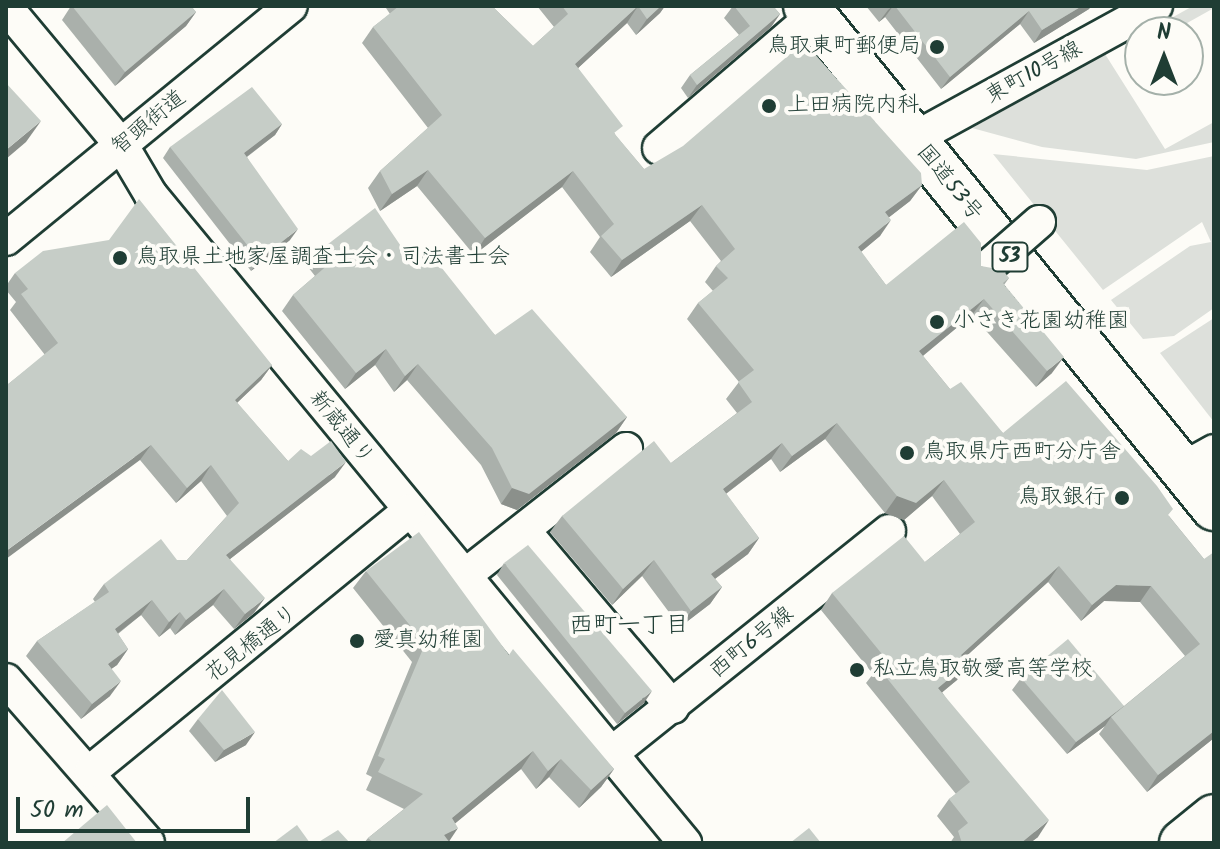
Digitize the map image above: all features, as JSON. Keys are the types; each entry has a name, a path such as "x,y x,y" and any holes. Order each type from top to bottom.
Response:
{"highway":[{"name":"国道53号","path":"810,11 913,139 1198,460 1214,508"},
{"path":"1182,843 1214,817"}],"street":[{"name":"智頭街道","path":"6,239 291,6"},
{"name":"東町10号線","path":"913,139 1156,6"},
{"name":"新蔵通り","path":"6,7 122,146 151,195 685,843"},
{"path":"659,148 810,11"},
{"path":"984,270 1039,222"},
{"path":"464,576 525,532 626,449"},
{"name":"花見橋通り","path":"91,771 409,511"},
{"name":"西町6号線","path":"612,753 889,531"},
{"path":"525,532 673,707"},
{"path":"6,680 91,771 148,843"}],"shaded area":[{"path":"1193,6 1214,8 1200,16 1175,16"},
{"path":"1105,54 1124,84 1124,96 1132,96 1165,149 1214,122 1214,142 1136,159 1042,147 972,128"},
{"path":"993,154 1147,170 1214,156 1214,308 1174,336 1143,339 1111,300 1190,246 1211,242 1202,222 1103,290"},
{"path":"1214,318 1214,422 1160,353"}],"building":[{"path":"72,6 191,6 196,12 125,72"},
{"path":"399,6 492,6 533,46 568,14 562,6 638,6 575,64 623,126 614,133 644,169 683,146 804,42 921,173 922,185 885,212 891,220 858,247 886,285 964,222 981,243 981,266 1003,270 1009,278 1003,283 1064,357 1047,371 984,299 919,351 950,389 961,382 1003,433 1066,381 1157,486 1173,509 1168,515 1204,559 1214,552 1214,731 1158,775 1111,717 1200,644 1151,586 1116,585 1092,605 1059,566 961,655 968,663 938,688 1049,820 1021,843 962,843 958,831 968,823 949,799 970,782 878,667 886,659 832,593 904,536 925,562 975,522 944,480 916,503 897,496 837,423 792,456 782,443 723,489 759,538 711,574 722,587 691,611 654,560 623,589 562,516 654,441 671,463 752,402 738,382 754,370 698,303 728,278 716,266 735,249 702,205 622,260 601,236 614,224 573,171 485,238 428,170 392,194 380,171 442,115 373,27"},
{"path":"638,6 661,6 647,19"},
{"path":"734,6 773,6 780,14 697,85 690,75 750,26"},
{"path":"895,6 1082,6 1042,30 1029,11 950,77"},
{"path":"6,83 41,121 6,150"},
{"path":"252,87 282,124 244,153 298,229 259,260 170,147"},
{"path":"139,199 272,365 235,400 288,461 301,449 311,456 331,441 346,462 226,555 265,598 245,614 224,589 186,620 180,612 169,622 152,600 115,629 128,649 108,664 121,681 92,704 37,641 109,592 104,584 161,539 177,560 187,560 239,503 211,465 187,488 151,445 6,551 6,383 58,343 21,294 28,289 15,273 43,251 109,240"},
{"path":"375,208 411,261 426,248 495,335 532,309 627,417 529,494 512,488 492,448 418,364 405,376 386,349 356,373 293,295 330,263 319,251"},
{"path":"419,532 509,655 513,649 614,769 591,790 561,759 548,771 533,751 452,818 458,828 444,835 450,843 374,843 368,838 423,794 378,772 385,759 378,756 425,644 366,571"},
{"path":"528,545 652,691 625,713 504,563"},
{"path":"1068,639 1124,706 1076,742 1021,678"},
{"path":"222,690 255,732 224,750 198,719"},
{"path":"107,805 137,843 62,843"},
{"path":"297,825 310,843 273,843"},
{"path":"809,828 821,843 790,843"},
{"path":"338,830 350,843 317,843"}],"place":[{"name":"鳥取東町郵便局","path":"937,47"},
{"name":"上田病院内科","path":"769,106"},
{"name":"鳥取県土地家屋調査士会・司法書士会","path":"120,258"},
{"name":"小さき花園幼稚園","path":"937,322"},
{"name":"鳥取県庁西町分庁舎","path":"907,453"},
{"name":"鳥取銀行","path":"1122,498"},
{"name":"愛真幼稚園","path":"357,641"},
{"name":"私立鳥取敬愛高等学校","path":"857,670"}],"district":[{"name":"西町一丁目","path":"629,626"}]}
